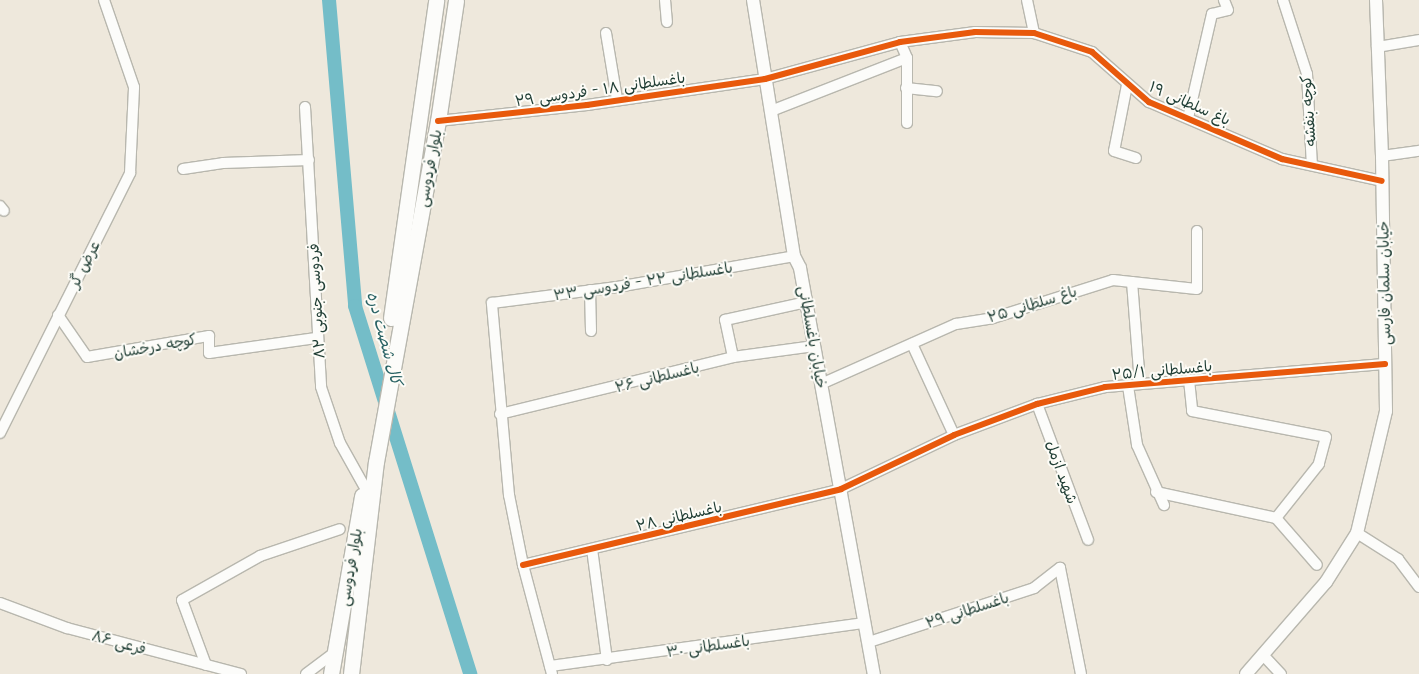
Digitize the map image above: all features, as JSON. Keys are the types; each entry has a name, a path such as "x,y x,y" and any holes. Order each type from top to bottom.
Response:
{"main road":[{"name":"بلوار فردوسی","path":"394,330 436,0"},
{"name":"بلوار فردوسی","path":"394,330 438,121 456,0"},
{"path":"372,461 394,330"},
{"name":"بلوار فردوسی","path":"331,674 364,486 372,461"},
{"name":"بلوار فردوسی","path":"351,674 372,461"}],"street":[{"name":"عرض گر","path":"0,433 130,173 134,86 104,0"},
{"path":"665,0 667,22"},
{"name":"خیابان باغسلطانی","path":"753,0 794,256 800,268 874,674"},
{"path":"1027,0 1034,33"},
{"path":"1188,118 1212,14 1228,10 1224,0"},
{"name":"کوچه بنفشه","path":"1283,0 1306,74 1312,166"},
{"name":"خیابان سلمان فارسی","path":"1246,674 1264,656 1326,582 1357,533 1386,411 1382,156 1376,0"},
{"name":"باغ سلطانی ۱۹","path":"765,79 900,42 975,32 1034,33 1092,52 1127,85 1149,102 1282,159 1382,181"},
{"path":"606,33 617,99"},
{"path":"1378,47 1419,40"},
{"path":"900,42 907,58 907,123"},
{"path":"771,111 907,58"},
{"name":"باغسلطانی ۱۸ - فردوسی ۲۹","path":"438,121 765,79"},
{"path":"1127,85 1114,152 1136,158"},
{"path":"906,88 936,91"},
{"name":"فردوسی جنوبی ۸۲","path":"305,107 316,338 321,387 340,443 364,486"},
{"path":"1382,156 1419,151"},
{"path":"183,169 223,163 309,160"},
{"name":"باغ سلطانی ۲۵","path":"821,384 956,324 993,318 1113,280 1197,289 1197,231"},
{"name":"باغسلطانی ۲۲ - فردوسی ۳۳","path":"500,414 492,303 590,290 794,256"},
{"path":"1132,282 1140,384"},
{"path":"590,290 591,331"},
{"path":"733,358 725,320 806,302"},
{"name":"کوچه درخشان","path":"58,315 87,358 210,336 209,353 316,338"},
{"path":"912,344 954,435"},
{"name":"باغسلطانی ۲۶","path":"500,414 733,358 814,346"},
{"name":"باغسلطانی ۲۵/۱","path":"840,489 954,435 1037,404 1105,387 1385,364"},
{"path":"1189,380 1192,411 1326,437 1319,464 1276,518"},
{"path":"1128,386 1137,445 1156,492 1164,506"},
{"name":"شهید ازمل","path":"1037,404 1088,540"},
{"path":"500,414 510,495 523,565 551,670"},
{"name":"باغسلطانی ۲۸","path":"523,565 592,550 840,489"},
{"path":"1156,492 1276,518 1316,565"},
{"path":"206,665 182,600 260,556 340,529"},
{"path":"1357,533 1398,559 1419,587"},
{"path":"592,550 607,660"},
{"name":"باغسلطانی ۲۹","path":"869,642 1034,588 1060,568 1081,674"},
{"name":"فرعی ۸۶","path":"0,603 67,628 241,674"},
{"name":"باغسلطانی ۳۰","path":"551,670 607,660 865,623"},
{"path":"306,674 336,651"},
{"path":"1264,656 1281,674"}],"waterway":[{"name":"کال شصت دره","path":"329,0 355,306 470,674"}],"cycle path":[{"path":"438,121 587,105 765,79 900,42 975,32 1034,33 1092,52 1149,102 1282,159 1382,181"},
{"path":"523,565 841,489 954,435 1037,404 1105,387 1385,364"}]}
